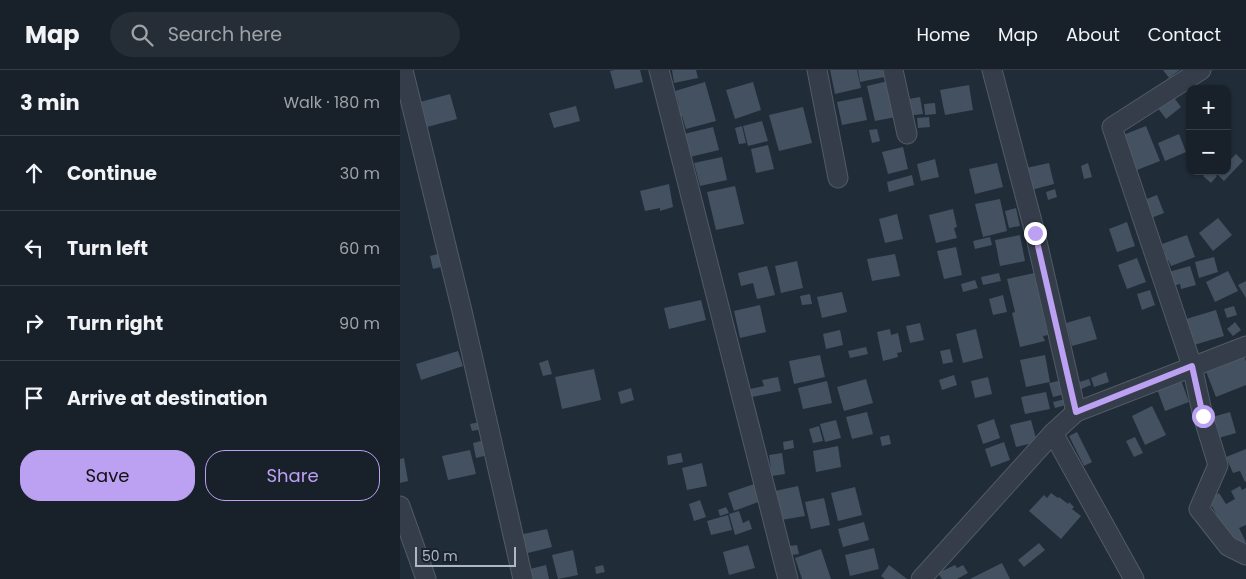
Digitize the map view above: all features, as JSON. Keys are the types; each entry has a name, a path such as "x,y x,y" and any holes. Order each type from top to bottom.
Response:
{"street":[{"path":"403,70 462,310 522,579"},
{"path":"659,70 788,579"},
{"path":"817,70 838,178"},
{"path":"893,70 907,134"},
{"path":"992,70 1035,233 1076,412"},
{"path":"1201,70 1112,127 1192,366 1203,416 1218,465 1199,509 1228,546 1246,554"},
{"path":"929,576 1053,433 1076,412 1246,346"},
{"path":"1053,433 1134,579"},
{"path":"400,506 426,579"}],"building":[{"path":"640,70 643,82 615,89 610,71"},
{"path":"672,70 696,70 698,78 674,83"},
{"path":"830,70 857,70 861,88 835,94"},
{"path":"858,70 888,70 889,76 860,82"},
{"path":"1163,70 1180,70 1169,78"},
{"path":"888,81 896,117 875,121 867,86"},
{"path":"705,82 716,121 686,129 677,107 679,106 675,91"},
{"path":"753,82 761,110 735,119 726,90"},
{"path":"969,85 973,110 945,115 940,90"},
{"path":"450,94 457,119 427,127 420,110 422,110 420,102"},
{"path":"1172,95 1181,107 1166,119 1157,107"},
{"path":"862,97 867,120 842,125 837,102"},
{"path":"920,97 923,114 905,116 903,100"},
{"path":"935,103 936,114 925,115 924,104"},
{"path":"576,106 580,121 554,128 549,113"},
{"path":"803,107 812,143 779,151 769,115"},
{"path":"929,117 930,127 918,128 917,118"},
{"path":"762,121 768,141 748,146 743,126"},
{"path":"742,126 746,143 739,144 735,128"},
{"path":"1146,126 1160,161 1137,170 1123,135"},
{"path":"713,127 719,150 690,157 684,134"},
{"path":"877,129 880,141 872,143 869,130"},
{"path":"1179,134 1186,152 1165,161 1158,143"},
{"path":"768,145 774,169 756,173 751,149"},
{"path":"903,147 908,169 888,174 882,152"},
{"path":"1236,154 1243,161 1231,174 1231,159"},
{"path":"722,157 727,180 700,186 694,163"},
{"path":"935,159 939,177 921,181 917,164"},
{"path":"997,163 1003,187 975,194 969,169"},
{"path":"1049,163 1054,184 1031,190 1026,168"},
{"path":"1088,163 1092,177 1084,179 1081,166"},
{"path":"912,175 914,185 889,192 887,182"},
{"path":"1216,175 1217,176 1211,183 1203,176"},
{"path":"1218,175 1230,175 1224,181"},
{"path":"669,184 673,207 660,211 660,208 645,211 640,191"},
{"path":"735,186 744,224 716,230 707,192"},
{"path":"1055,189 1057,197 1048,200 1046,192"},
{"path":"1157,195 1164,213 1146,220 1139,202"},
{"path":"1000,199 1007,231 983,237 975,204"},
{"path":"1016,208 1020,226 1009,228 1005,211"},
{"path":"953,209 957,227 954,228 957,238 936,243 929,215"},
{"path":"897,214 903,239 885,243 879,219"},
{"path":"1218,218 1232,235 1213,251 1199,233"},
{"path":"1127,222 1135,246 1117,252 1109,229"},
{"path":"1020,235 1025,261 1000,266 995,240"},
{"path":"1187,235 1195,257 1171,266 1162,253 1165,252 1162,244"},
{"path":"990,237 992,245 975,249 973,241"},
{"path":"956,247 962,275 944,279 937,251"},
{"path":"438,254 441,267 433,269 430,256"},
{"path":"895,254 900,276 872,281 867,259"},
{"path":"1214,257 1218,272 1199,278 1195,262"},
{"path":"1137,258 1146,282 1127,289 1118,265"},
{"path":"797,261 803,288 781,293 775,266"},
{"path":"767,266 775,295 757,299 753,283 741,286 738,273"},
{"path":"1190,266 1196,285 1181,289 1180,284 1169,287 1165,273"},
{"path":"1228,271 1238,291 1215,302 1206,282"},
{"path":"999,273 1001,281 983,285 981,277"},
{"path":"1034,273 1048,335 1043,336 1045,341 1020,347 1012,313 1015,312 1007,279"},
{"path":"975,280 978,288 963,292 961,284"},
{"path":"1246,281 1246,298 1238,285"},
{"path":"1150,290 1155,305 1142,310 1137,294"},
{"path":"842,292 847,312 822,318 817,297"},
{"path":"810,294 812,304 802,305 800,296"},
{"path":"1003,295 1007,312 993,315 989,299"},
{"path":"701,300 706,320 669,329 664,308"},
{"path":"760,305 766,332 740,338 734,311"},
{"path":"1234,306 1237,315 1227,318 1224,309"},
{"path":"1216,310 1224,336 1194,345 1186,319"},
{"path":"1090,316 1097,339 1072,346 1066,323"},
{"path":"1235,322 1241,330 1233,336 1227,329"},
{"path":"920,323 924,340 910,343 906,326"},
{"path":"890,329 891,335 898,333 902,352 897,353 898,357 883,361 877,332"},
{"path":"976,329 983,358 963,363 956,334"},
{"path":"840,330 843,345 826,349 823,334"},
{"path":"866,347 868,354 850,358 848,351"},
{"path":"950,349 953,362 943,364 940,351"},
{"path":"458,351 463,366 421,380 416,364"},
{"path":"1243,354 1246,361 1246,385 1216,397 1205,369"},
{"path":"820,355 825,377 794,384 789,361"},
{"path":"1045,355 1050,382 1026,387 1020,360"},
{"path":"548,360 552,374 543,376 539,363"},
{"path":"594,369 601,400 562,409 555,377"},
{"path":"1106,372 1109,382 1094,387 1091,378"},
{"path":"954,375 957,385 942,390 939,380"},
{"path":"778,377 781,391 752,397 750,389 764,386 762,380"},
{"path":"988,377 992,394 975,398 971,381"},
{"path":"866,379 873,403 844,411 837,387"},
{"path":"1089,379 1091,385 1079,390 1076,383"},
{"path":"1062,380 1065,394 1053,397 1049,383"},
{"path":"1181,380 1189,402 1165,411 1157,389"},
{"path":"827,381 832,403 803,409 798,388"},
{"path":"631,388 634,400 621,404 618,392"},
{"path":"1046,392 1050,409 1025,414 1021,397"},
{"path":"1065,399 1066,405 1055,408 1053,402"},
{"path":"1152,406 1166,435 1145,445 1132,416"},
{"path":"867,412 873,434 852,439 846,417"},
{"path":"1230,412 1236,433 1215,439 1209,418"},
{"path":"994,419 1000,438 983,444 977,425"},
{"path":"836,420 841,438 825,442 820,424"},
{"path":"1031,420 1037,442 1016,447 1010,425"},
{"path":"480,422 482,429 472,431 470,424"},
{"path":"819,426 823,441 813,443 809,429"},
{"path":"1077,432 1092,462 1084,466 1069,436"},
{"path":"889,435 891,444 882,446 880,437"},
{"path":"1135,437 1143,453 1134,457 1126,441"},
{"path":"485,440 488,455 476,458 473,443"},
{"path":"793,440 794,448 784,450 783,442"},
{"path":"1004,442 1010,460 991,467 985,449"},
{"path":"838,446 841,467 816,472 813,451"},
{"path":"1246,449 1245,482 1240,471 1233,473 1226,457"},
{"path":"470,450 476,474 448,480 442,456"},
{"path":"681,453 683,462 668,465 667,456"},
{"path":"782,453 785,474 772,476 769,455"},
{"path":"404,458 408,481 400,483 400,459"},
{"path":"702,463 707,486 687,490 682,468"},
{"path":"754,484 761,501 734,511 728,493"},
{"path":"798,486 805,516 781,520 775,491"},
{"path":"1240,486 1242,490 1246,488 1246,525 1239,528 1246,542 1235,548 1208,499 1219,493 1226,504 1235,499 1231,491"},
{"path":"855,487 862,515 838,521 831,493"},
{"path":"1051,493 1068,504 1069,502 1074,507 1072,509 1081,516 1061,539 1029,511 1044,495 1047,498"},
{"path":"824,498 830,525 811,529 805,502"},
{"path":"700,500 706,517 694,521 689,504"},
{"path":"726,507 729,513 720,516 718,510"},
{"path":"739,511 743,523 749,520 752,529 735,535 729,514"},
{"path":"728,515 732,530 711,535 707,521"},
{"path":"864,522 869,540 843,547 838,529"},
{"path":"547,529 552,547 524,554 519,535"},
{"path":"1039,543 1045,550 1024,567 1018,560"},
{"path":"748,545 755,568 729,575 723,552"},
{"path":"797,545 799,554 791,555 789,546"},
{"path":"874,548 879,569 850,576 845,555"},
{"path":"821,549 831,579 802,579 795,558"},
{"path":"573,550 578,575 558,579 552,555"},
{"path":"1002,563 1010,579 970,579"},
{"path":"546,565 549,579 529,579 526,570"},
{"path":"603,565 605,572 596,574 595,567"},
{"path":"889,565 907,579 885,579 881,576"},
{"path":"955,565 957,568 963,565 968,573 957,579 942,579 938,573"}],"route":[{"path":"1035,233 1076,412 1192,366 1203,416"}]}
